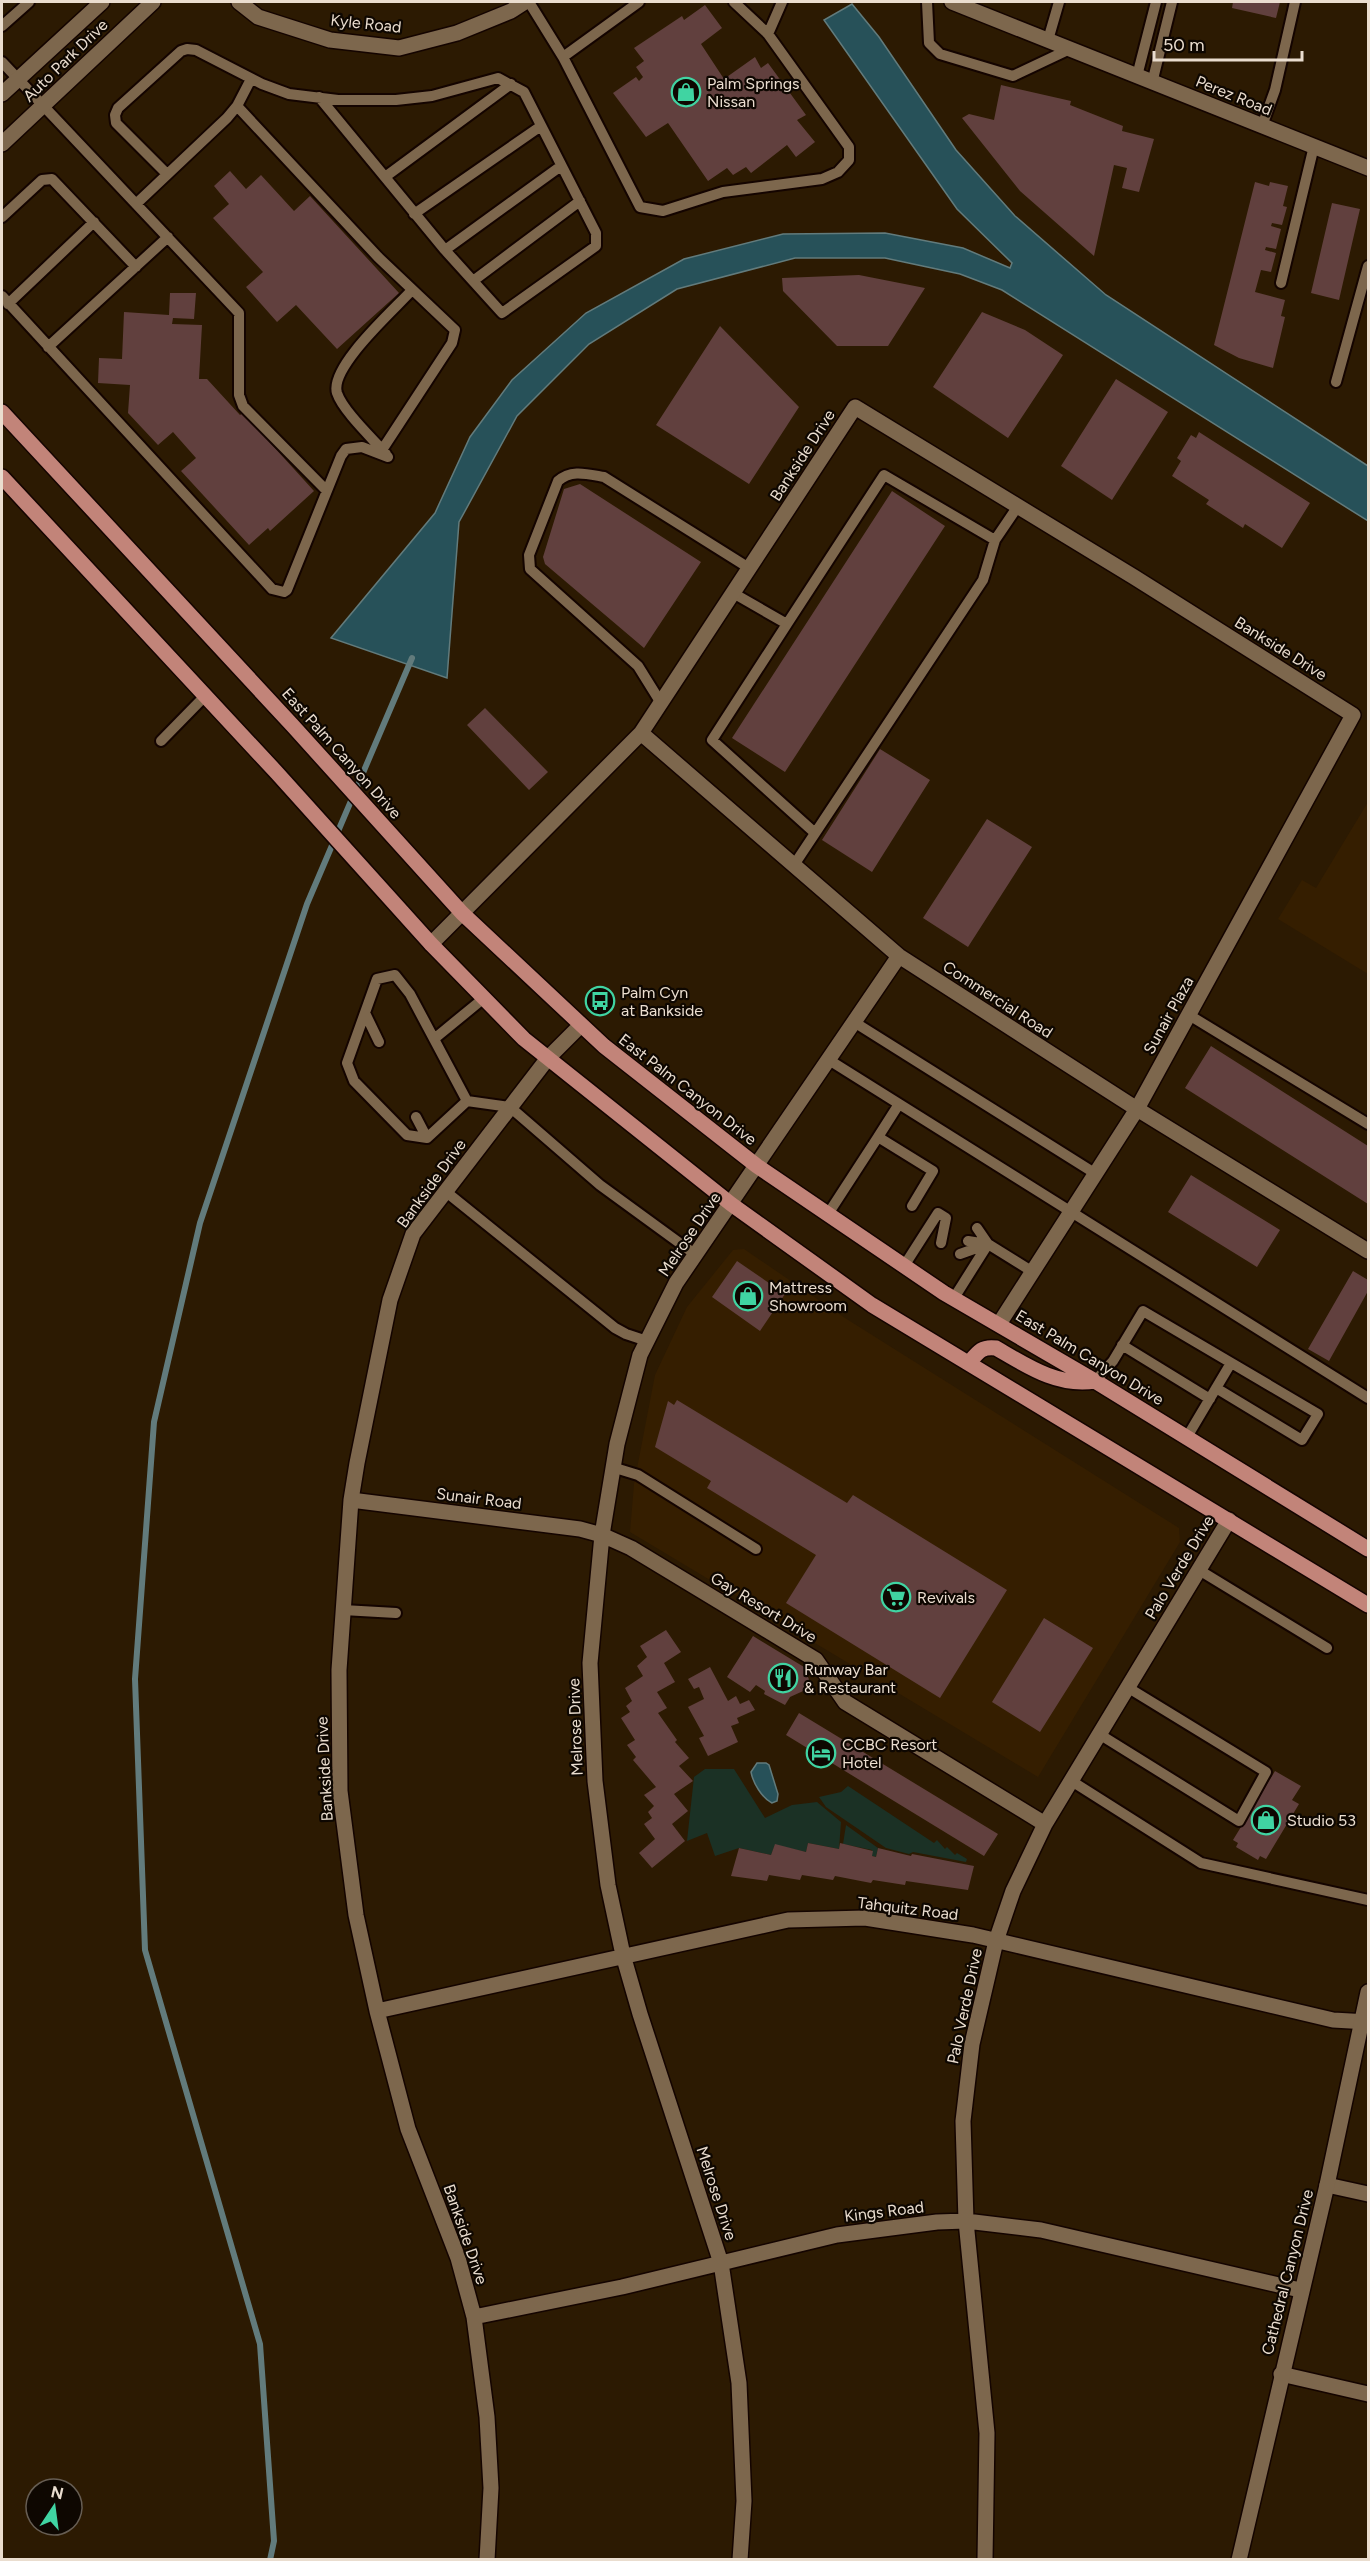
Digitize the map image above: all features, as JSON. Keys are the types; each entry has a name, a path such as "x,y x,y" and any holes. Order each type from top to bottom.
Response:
{"main road":[{"name":"East Palm Canyon Drive","path":"2,412 293,726 462,913 604,1046 757,1166 904,1266 1368,1549"},
{"path":"2,477 277,773 431,944 524,1039 731,1204 872,1305 1368,1605"},
{"path":"969,1363 980,1349 996,1348 1044,1375 1078,1384 1095,1381"}],"street":[{"name":"Auto Park Drive","path":"2,94 102,2"},
{"name":"Auto Park Drive","path":"2,144 153,2"},
{"name":"Kyle Road","path":"239,2 258,17 330,40 399,48 457,33 527,2"},
{"name":"Perez Road","path":"952,2 1368,168"},
{"name":"Bankside Drive","path":"431,944 641,733 855,407 1353,715"},
{"name":"Sunair Plaza","path":"999,1324 1137,1109 1353,715"},
{"name":"Commercial Road","path":"641,733 899,956 1137,1109 1368,1251"},
{"name":"Melrose Drive","path":"740,2559 744,2501 740,2383 721,2264 623,1955 608,1885 595,1781 590,1663 602,1535 612,1467 640,1355 676,1283 899,956"},
{"name":"Bankside Drive","path":"487,2559 491,2488 487,2417 474,2317 458,2258 408,2129 377,2011 356,1915 340,1791 339,1670 351,1500 375,1363 390,1300 413,1234 548,1058 581,1025"},
{"name":"Sunair Road","path":"351,1500 579,1529 602,1535"},
{"name":"Palo Verde Drive","path":"985,2559 987,2433 966,2221 963,2121 972,2044 996,1941 1013,1891 1045,1824 1229,1520"},
{"name":"Gay Resort Drive","path":"602,1535 631,1548 816,1660 845,1702 1045,1824"},
{"name":"Tahquitz Road","path":"377,2011 788,1920 865,1918 944,1929 1333,2020 1365,2021"},
{"name":"Cathedral Canyon Drive","path":"1239,2559 1300,2290 1365,2021 1368,1992"},
{"path":"1327,2185 1368,2194"},
{"name":"Kings Road","path":"474,2317 721,2264 837,2235 937,2222 966,2221 1041,2229 1300,2290"},
{"path":"1281,2374 1368,2394"}],"lane":[{"path":"2,26 29,2"},
{"path":"527,2 563,57 640,207 663,211 723,192 822,180 838,172 849,160 849,147 768,34 734,2"},
{"path":"563,57 639,2"},
{"path":"768,34 782,2"},
{"path":"927,2 929,43 940,54 1013,76 1070,49"},
{"path":"1048,40 1059,2"},
{"path":"1137,76 1156,2"},
{"path":"1152,83 1172,2"},
{"path":"1262,126 1275,90 1295,2"},
{"path":"167,174 116,123 115,115 118,108 181,51 196,50 251,79 289,94 319,97 396,100 432,96 494,78 524,92 596,233 596,246 502,313 414,214 319,97"},
{"path":"2,62 239,313 239,395 243,406 327,491"},
{"path":"136,204 237,106 251,79"},
{"path":"386,177 511,84"},
{"path":"237,106 412,290 454,330 455,335 382,450"},
{"path":"414,214 541,126"},
{"path":"1281,283 1314,146"},
{"path":"445,250 561,166"},
{"path":"2,218 42,180 52,179 136,267"},
{"path":"473,281 580,201"},
{"path":"94,222 5,300 272,589 284,592 287,590 341,456 346,449 362,447 388,457 349,411 337,394 336,385 343,366 352,354 412,290"},
{"path":"48,347 168,237"},
{"path":"1336,382 1368,266"},
{"path":"661,703 638,666 530,570 529,555 558,481 566,475 581,473 604,477 749,568"},
{"path":"815,833 712,740 884,475 995,540"},
{"path":"794,865 982,580 995,540 1018,506"},
{"path":"733,593 787,624"},
{"path":"161,741 205,696"},
{"path":"427,1138 407,1135 354,1081 347,1063 377,979 395,975 410,994 467,1101"},
{"path":"434,1039 484,998"},
{"path":"365,1013 379,1042"},
{"path":"1189,1015 1368,1124"},
{"path":"854,1022 1096,1174"},
{"path":"829,1060 1368,1398"},
{"path":"427,1138 467,1101"},
{"path":"467,1101 510,1107 600,1185 696,1255"},
{"path":"828,1214 899,1104"},
{"path":"416,1117 427,1138"},
{"path":"878,1137 933,1171 912,1206"},
{"path":"445,1191 615,1328 647,1341"},
{"path":"904,1266 938,1213 948,1224"},
{"path":"941,1243 948,1224 958,1217"},
{"path":"977,1228 988,1244"},
{"path":"968,1240 988,1244 1033,1272"},
{"path":"960,1254 988,1244"},
{"path":"954,1298 988,1244"},
{"path":"1095,1381 1113,1360 1143,1311 1318,1414 1302,1440 1216,1388"},
{"path":"1122,1345 1210,1399"},
{"path":"1187,1437 1231,1363"},
{"path":"612,1467 638,1476 756,1549"},
{"path":"1199,1570 1327,1648"},
{"path":"343,1610 396,1613"},
{"path":"1099,1734 1239,1821 1266,1772 1127,1687"},
{"path":"1070,1780 1201,1863 1368,1900"}],"shaded area":[{"path":"1368,802 1368,974 1278,919 1302,880 1316,888"},
{"path":"744,1249 845,1318 1179,1528 1180,1542 1038,1777 630,1532 634,1484 655,1375 687,1307 733,1250"}],"green space":[{"path":"705,1769 734,1769 765,1818 792,1805 817,1802 841,1822 839,1849 808,1843 806,1852 775,1845 771,1855 739,1848 715,1856 707,1833 687,1841 694,1777"},
{"path":"848,1786 934,1843 937,1840 945,1849 947,1847 955,1855 957,1853 967,1859 966,1862 913,1852 909,1854 886,1848 826,1807 819,1797 841,1792"},
{"path":"846,1825 878,1848 876,1857 872,1856 872,1850 843,1844"}],"water":[{"path":"852,4 879,37 956,150 1015,216 1106,295 1368,466 1368,521 1002,290 960,274 885,258 795,258 677,289 589,344 517,416 459,522 447,678 331,638 435,513 470,437 512,380 586,313 684,259 783,234 885,233 963,248 1010,268 1012,263 957,209 824,20"},
{"path":"757,1763 769,1765 778,1794 777,1801 772,1803 768,1801 756,1785 751,1772"}],"building":[{"path":"1233,2 1280,2 1276,18 1232,8"},
{"path":"705,5 722,28 701,44 724,79 755,57 761,68 768,63 806,115 797,120 815,142 796,157 787,145 751,173 746,167 733,175 727,168 708,181 668,123 646,137 613,93 636,77 639,81 643,77 636,67 644,61 634,48 682,16 684,20"},
{"path":"1001,85 1071,101 1070,105 1123,126 1122,131 1154,139 1139,192 1122,188 1127,168 1114,165 1094,256 1020,191 962,118 969,114 994,120"},
{"path":"230,171 246,189 261,175 294,211 310,196 399,293 337,349 296,305 277,322 246,287 263,272 213,218 229,204 214,186"},
{"path":"1255,182 1269,186 1270,182 1288,186 1283,206 1287,207 1282,225 1272,223 1271,226 1281,229 1276,249 1266,247 1265,250 1276,253 1271,272 1261,270 1255,292 1285,300 1281,316 1285,317 1273,368 1239,358 1214,345"},
{"path":"1332,203 1360,209 1339,300 1311,293"},
{"path":"859,275 925,288 888,346 837,346 783,291 782,278"},
{"path":"170,293 196,293 194,319 173,318 172,324 202,325 199,379 207,379 240,415 243,413 314,491 270,531 268,528 249,545 181,471 196,458 173,432 158,445 128,413 130,385 98,383 99,358 122,359 124,312 169,315"},
{"path":"982,312 1025,330 1063,355 1008,438 933,387"},
{"path":"720,326 799,407 749,484 656,425"},
{"path":"1116,379 1168,412 1112,500 1061,466"},
{"path":"1199,432 1310,503 1282,548 1245,524 1243,528 1206,504 1209,500 1172,476 1181,461 1177,458 1191,435 1196,438"},
{"path":"580,484 701,562 644,648 545,564 543,557 564,489"},
{"path":"892,491 945,526 785,772 732,738"},
{"path":"485,708 548,772 529,790 467,725"},
{"path":"880,749 930,780 872,872 822,840"},
{"path":"987,819 1032,847 968,947 923,918"},
{"path":"1211,1046 1368,1146 1368,1204 1185,1088"},
{"path":"1191,1175 1280,1230 1257,1267 1168,1212"},
{"name":"Mattress Showroom","path":"737,1261 785,1294 760,1331 712,1297"},
{"path":"1353,1271 1368,1280 1368,1291 1329,1361 1308,1349"},
{"name":"Revivals","path":"677,1400 847,1503 853,1495 1007,1590 940,1698 786,1603 816,1555 707,1488 711,1481 655,1447 668,1401 674,1405"},
{"path":"1044,1618 1093,1648 1040,1732 992,1702"},
{"path":"666,1630 681,1652 664,1663 675,1682 657,1692 667,1708 658,1713 677,1740 675,1742 689,1758 679,1766 693,1781 674,1794 688,1811 672,1824 685,1841 652,1868 639,1853 655,1839 644,1824 652,1818 648,1812 654,1806 644,1795 656,1787 633,1760 636,1757 627,1745 635,1740 621,1718 630,1712 626,1706 632,1701 625,1688 643,1676 637,1666 647,1657 640,1646"},
{"path":"753,1636 804,1667 812,1687 790,1697 785,1705 764,1694 765,1691 756,1685 750,1692 727,1677"},
{"path":"710,1667 728,1701 736,1696 740,1704 749,1700 755,1710 737,1718 739,1723 731,1726 738,1742 708,1756 699,1738 704,1736 688,1707 704,1699 699,1687 694,1689 688,1679"},
{"path":"799,1713 998,1834 984,1856 786,1735"},
{"path":"1275,1771 1301,1786 1292,1800 1299,1804 1266,1859 1260,1856 1258,1860 1236,1847 1238,1843 1233,1840"},
{"path":"808,1843 839,1849 840,1843 873,1851 872,1856 876,1857 878,1848 974,1866 968,1890 906,1881 905,1885 873,1880 871,1883 835,1876 833,1880 802,1875 800,1880 769,1875 767,1881 731,1876 739,1848 771,1855 775,1844 806,1852"}],"waterway":[{"path":"270,2560 274,2541 260,2344 145,1950 135,1679 154,1422 200,1223 307,904 412,658"}],"place":[{"name":"Palm Springs Nissan","path":"686,92"},
{"name":"Palm Cyn at Bankside","path":"600,1001"},
{"name":"Mattress Showroom","path":"748,1296"},
{"name":"Revivals","path":"896,1597"},
{"name":"Runway Bar & Restaurant","path":"783,1678"},
{"name":"CCBC Resort Hotel","path":"821,1753"},
{"name":"Studio 53","path":"1266,1820"}]}
